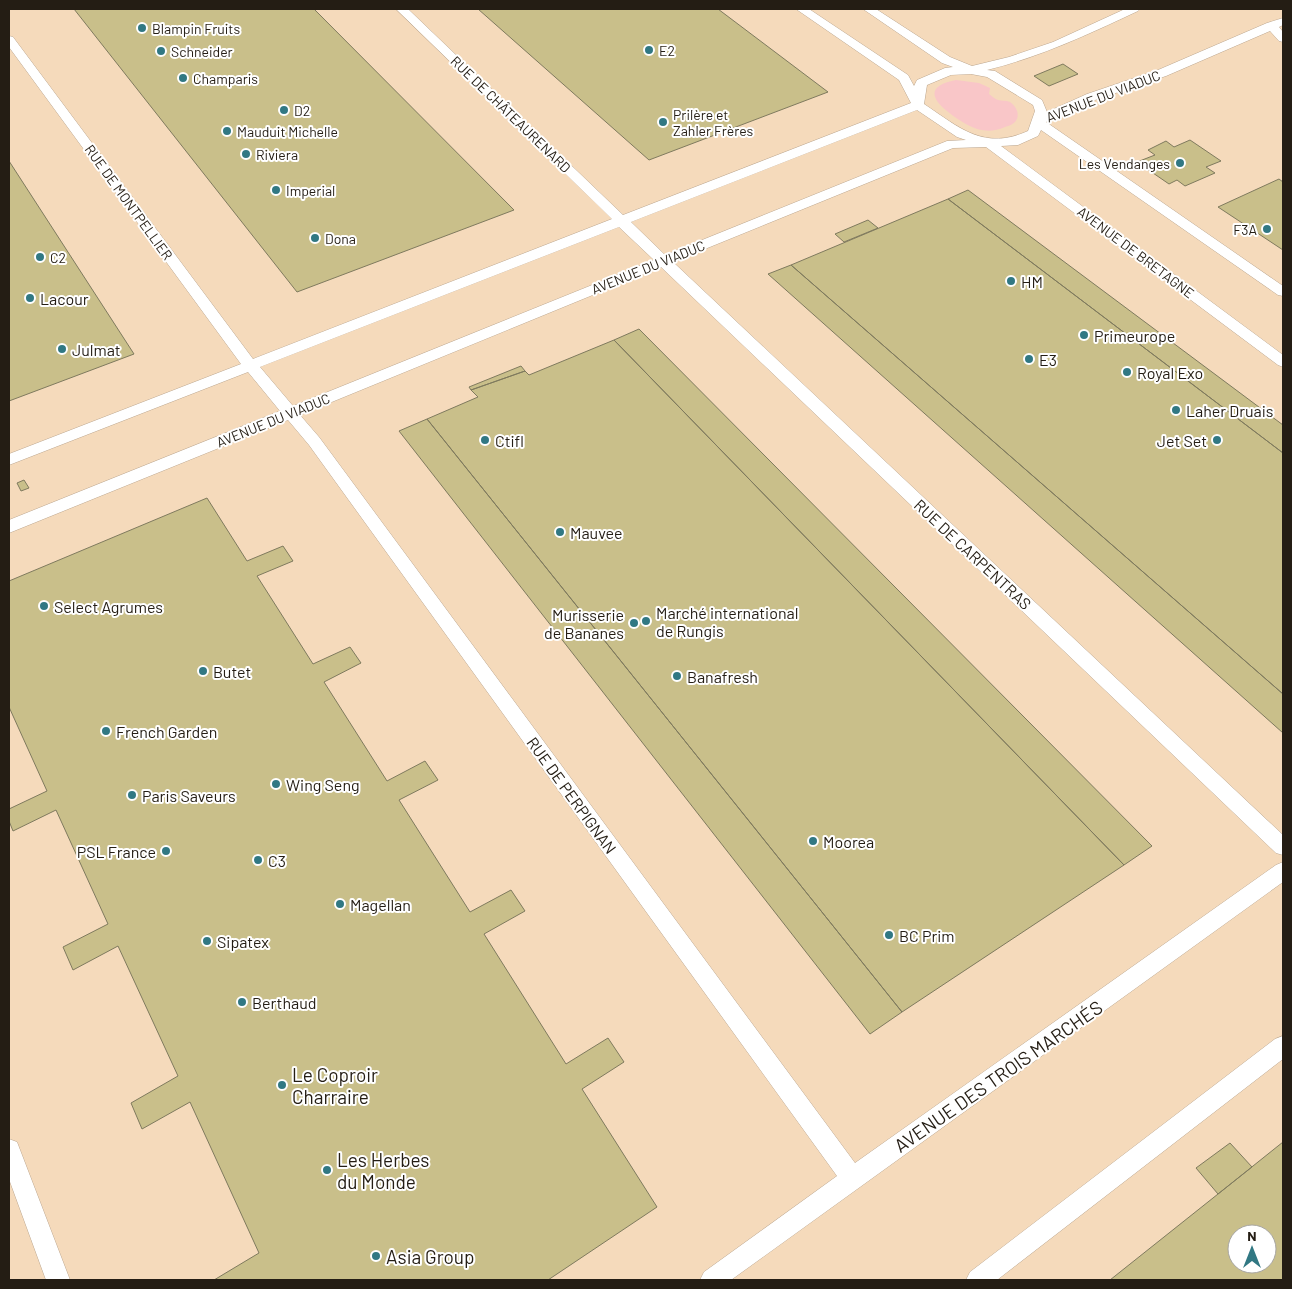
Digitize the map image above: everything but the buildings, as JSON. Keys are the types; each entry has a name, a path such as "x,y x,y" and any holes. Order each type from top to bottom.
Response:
{"lane":[{"name":"RUE DE CHÂTEAURENARD","path":"402,9 664,261"},
{"path":"802,9 904,78 918,105 961,134 989,143"},
{"path":"869,9 946,60 971,70 991,74 1038,104 1042,111 1037,121 1283,292"},
{"path":"918,105 921,83 949,71 971,70 1013,60 1057,44 1134,9"},
{"path":"1277,23 1283,39"},
{"name":"AVENUE DU VIADUC","path":"9,527 951,144 1014,142 1034,133 1037,121 1091,97 1162,73 1277,23"},
{"name":"RUE DE MONTPELLIER","path":"9,38 250,365 291,412"},
{"path":"9,460 918,105"},
{"name":"AVENUE DE BRETAGNE","path":"989,143 1283,362"},
{"name":"RUE DE CARPENTRAS","path":"664,261 1283,847"},
{"name":"RUE DE PERPIGNAN","path":"291,412 852,1178"},
{"name":"AVENUE DES TROIS MARCHÉS","path":"712,1280 852,1178 1096,1007 1283,871"},
{"path":"978,1280 1283,1046"},
{"path":"9,1150 58,1280"}],"shaded area":[{"name":"Marché international de Rungis","path":"9,9 1283,9 1283,1280 9,1280"},
{"path":"956,80 979,83 990,88 989,94 996,99 1010,102 1017,111 1018,116 1015,122 1009,126 990,131 977,129 952,115 939,104 934,94 939,86"}],"place":[{"name":"Blampin Fruits","path":"142,28"},
{"name":"E2","path":"649,50"},
{"name":"Schneider","path":"161,51"},
{"name":"Champaris","path":"183,78"},
{"name":"D2","path":"284,110"},
{"name":"Prilère et Zahler Frères","path":"663,122"},
{"name":"Mauduit Michelle","path":"227,131"},
{"name":"Riviera","path":"246,154"},
{"name":"Les Vendanges","path":"1180,163"},
{"name":"Imperial","path":"276,190"},
{"name":"F3A","path":"1267,229"},
{"name":"Dona","path":"315,238"},
{"name":"C2","path":"40,257"},
{"name":"HM","path":"1011,281"},
{"name":"Lacour","path":"30,298"},
{"name":"Primeurope","path":"1084,335"},
{"name":"Julmat","path":"62,349"},
{"name":"E3","path":"1029,359"},
{"name":"Royal Exo","path":"1127,372"},
{"name":"Laher Druais","path":"1176,410"},
{"name":"Ctifl","path":"485,440"},
{"name":"Jet Set","path":"1217,440"},
{"name":"Mauvee","path":"560,532"},
{"name":"Select Agrumes","path":"44,606"},
{"name":"Marché international de Rungis","path":"646,621"},
{"name":"Murisserie de Bananes","path":"634,623"},
{"name":"Butet","path":"203,671"},
{"name":"Banafresh","path":"677,676"},
{"name":"French Garden","path":"106,731"},
{"name":"Wing Seng","path":"276,784"},
{"name":"Paris Saveurs","path":"132,795"},
{"name":"Moorea","path":"813,841"},
{"name":"PSL France","path":"166,851"},
{"name":"C3","path":"258,860"},
{"name":"Magellan","path":"340,904"},
{"name":"BC Prim","path":"889,935"},
{"name":"Sipatex","path":"207,941"},
{"name":"Berthaud","path":"242,1002"},
{"name":"Le Coproir Charraire","path":"282,1085"},
{"name":"Les Herbes du Monde","path":"327,1170"},
{"name":"Asia Group","path":"376,1256"}]}
